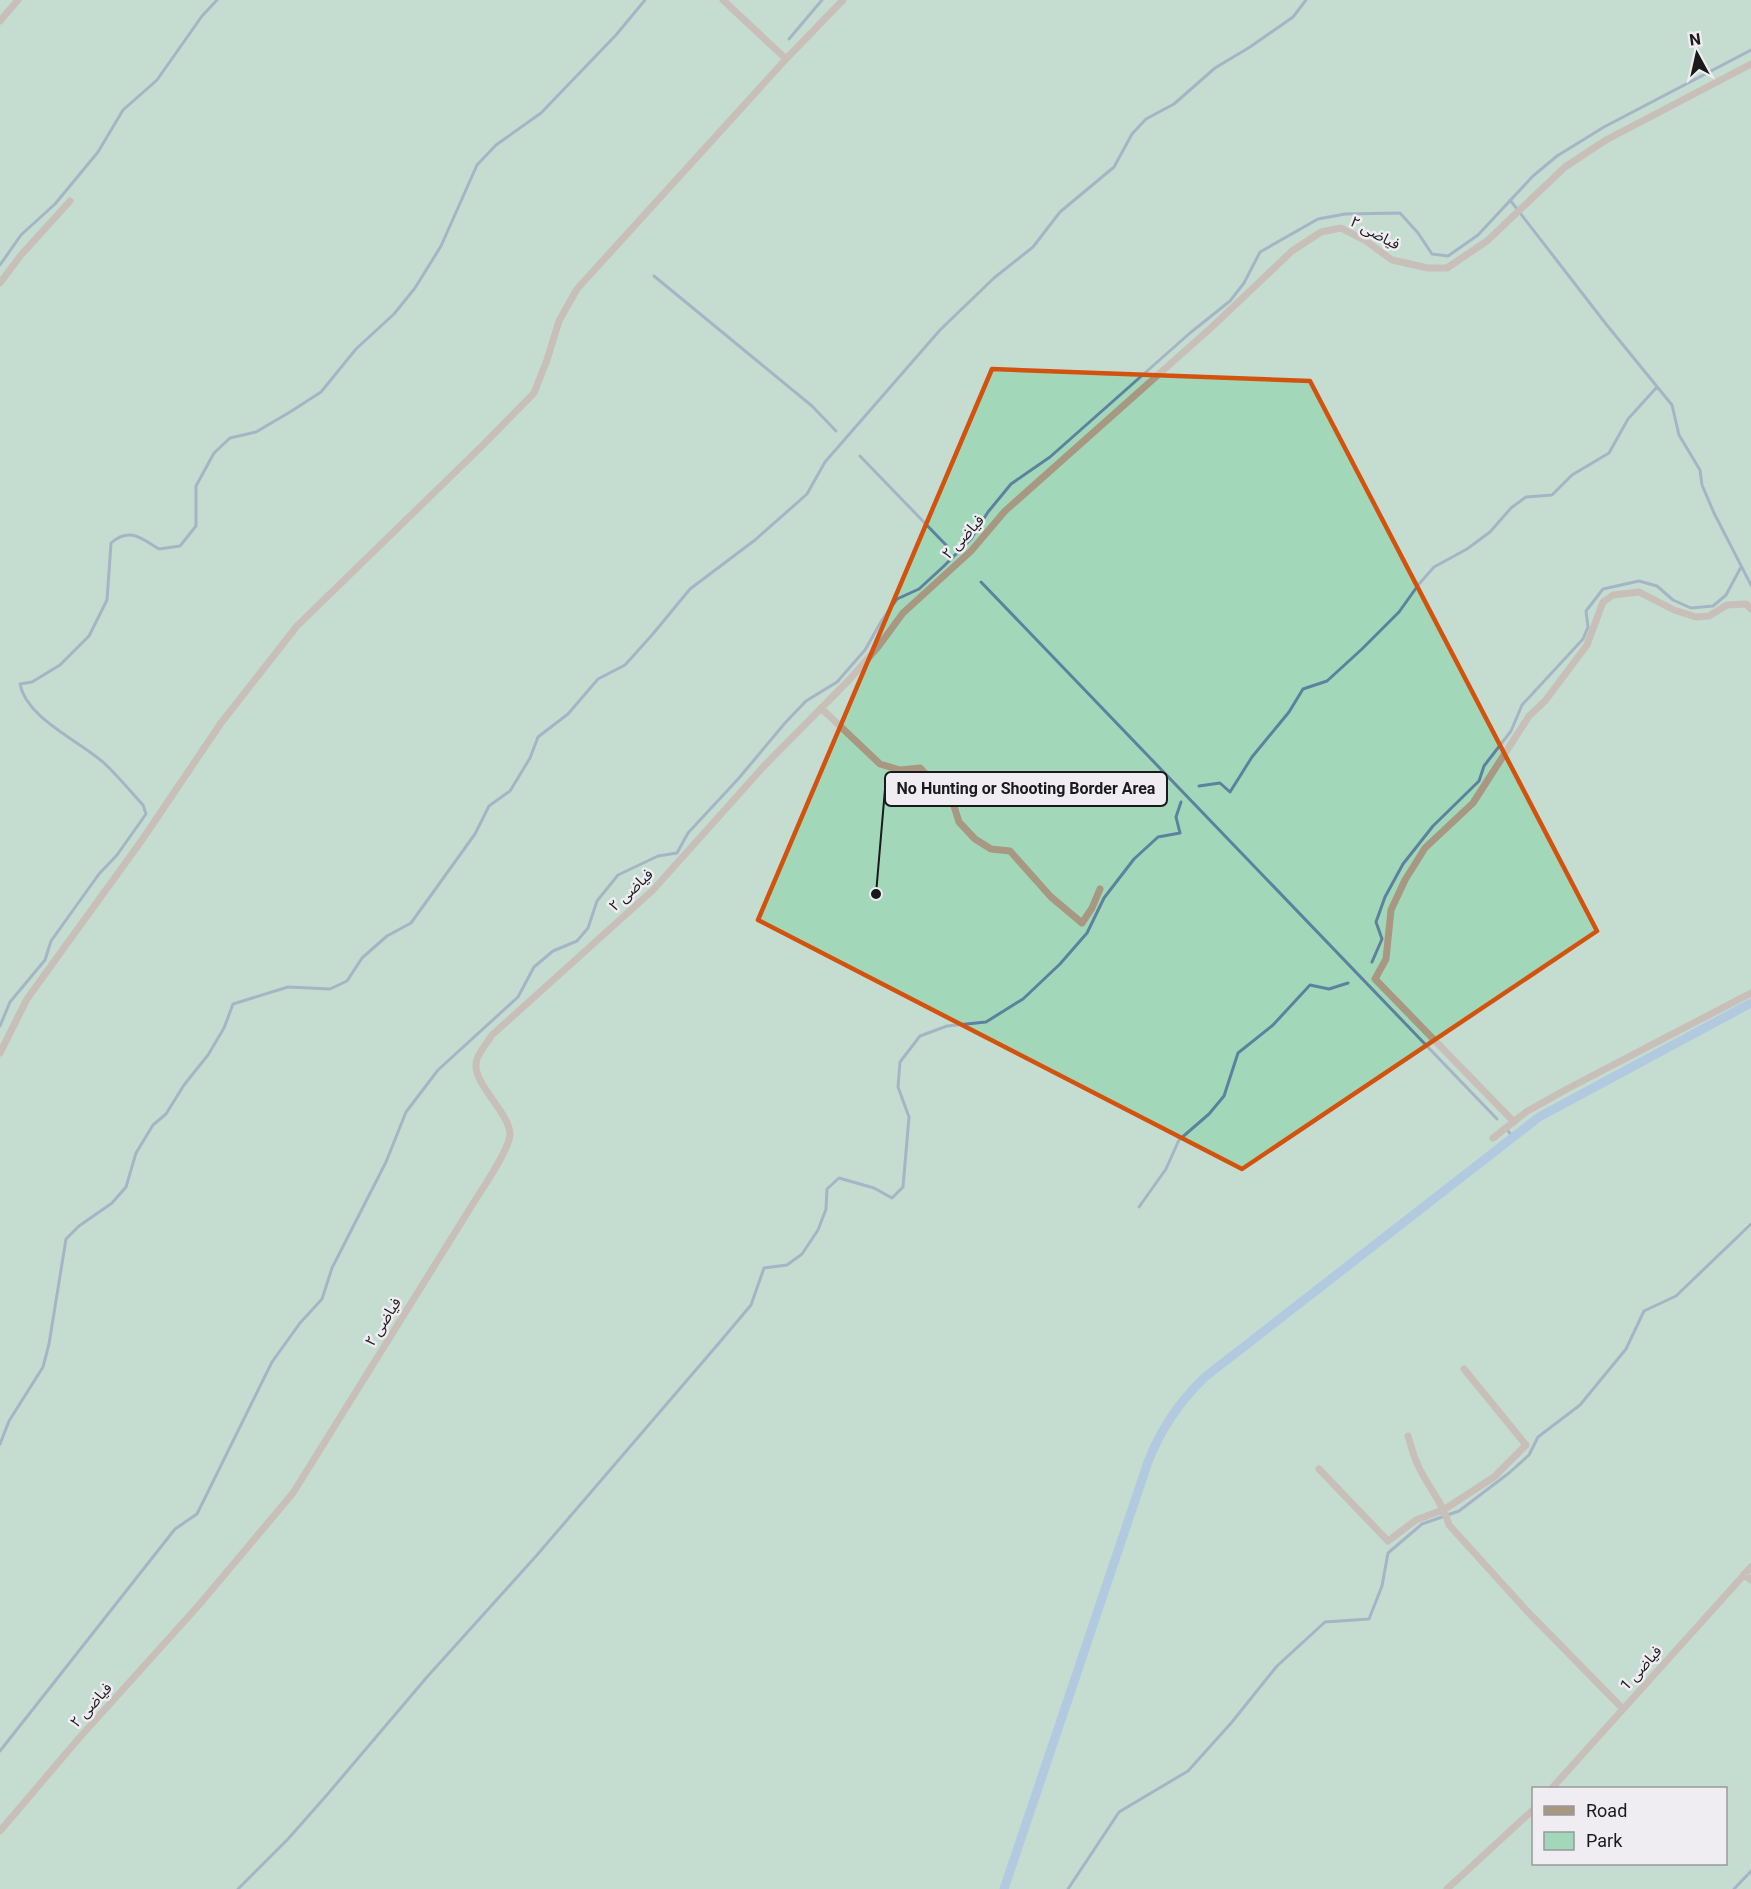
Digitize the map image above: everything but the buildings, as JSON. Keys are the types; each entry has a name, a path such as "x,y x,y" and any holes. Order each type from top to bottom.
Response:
{"street":[{"path":"0,21 18,0"},
{"path":"723,0 786,59"},
{"path":"0,1053 27,999 142,840 221,723 297,626 534,393 548,360 559,321 577,289 786,59 843,0"},
{"name":"فیاضی ۲","path":"0,1831 80,1737 199,1605 293,1493 474,1202 509,1142 510,1133 493,1097 479,1079 476,1061 492,1035 653,890 765,765 878,647 903,614 970,551 1005,511 1212,326 1292,251 1320,232 1341,228 1366,241 1392,260 1428,268 1447,268 1487,241 1565,167 1606,140 1751,64"},
{"path":"0,283 21,255 70,201"},
{"path":"1514,1122 1375,979 1386,959 1391,910 1405,880 1425,848 1473,803 1529,716 1545,701 1587,645 1603,602 1613,595 1639,592 1674,610 1696,616 1709,616 1727,605 1746,604 1751,609"},
{"path":"821,708 880,764 900,770 920,768 953,803 959,822 975,839 991,849 1010,851 1051,897 1082,923 1092,908 1100,889"},
{"path":"1493,1138 1526,1112 1751,993"},
{"path":"1319,1469 1388,1541 1416,1520 1445,1510 1494,1477 1526,1445 1464,1369"},
{"path":"1408,1436 1417,1463 1445,1510 1449,1526 1526,1610 1622,1708"},
{"name":"فیاضی 1","path":"1553,1787 1751,1566"},
{"path":"1744,1574 1751,1580"},
{"path":"1447,1889 1532,1810"}],"highlighted area":[{"path":"992,369 1310,381 1597,931 1242,1169 758,920"}],"green space":[{"path":"0,0 1751,0 1751,1889 0,1889"}],"waterway":[{"path":"0,265 21,235 55,204 98,152 123,110 157,80 202,16 217,0"},
{"path":"0,1026 10,1002 45,960 51,941 146,814 143,805 104,763 55,728 32,708 20,684 32,682 60,665 89,636 107,600 111,543 117,538 129,535 141,538 159,549 180,546 196,526 196,486 214,453 230,438 256,432 321,392 356,349 394,314 415,288 441,246 477,165 496,145 541,113 616,35 645,0"},
{"path":"789,39 822,0"},
{"path":"0,1444 9,1421 43,1367 49,1344 66,1239 79,1226 112,1203 126,1187 136,1153 153,1125 166,1114 184,1085 208,1055 224,1028 233,1004 288,987 330,989 347,981 362,958 387,936 411,923 475,834 489,806 510,791 530,758 538,737 568,714 598,679 625,665 690,589 755,540 807,494 825,462 940,330 994,278 1033,247 1060,212 1114,167 1132,134 1146,119 1174,104 1215,68 1293,17 1306,0"},
{"path":"0,1751 175,1529 197,1514 272,1362 300,1323 322,1299 332,1268 386,1162 406,1112 438,1070 518,997 534,967 553,951 577,941 588,928 597,901 618,875 658,856 677,853 688,833 739,778 785,723 806,701 837,682 865,650 897,599 919,589 971,539 988,512 1011,484 1050,457 1190,333 1230,301 1244,283 1260,252 1318,219 1345,214 1400,213 1418,233 1432,254 1448,256 1478,235 1533,176 1557,156 1604,127 1751,50"},
{"path":"1510,200 1672,405 1679,435 1700,470 1702,485 1714,513 1751,585"},
{"path":"654,276 812,406 836,431"},
{"path":"1199,786 1220,783 1230,792 1252,757 1289,712 1303,689 1327,681 1362,649 1399,612 1434,567 1467,549 1490,532 1511,508 1526,497 1552,495 1572,475 1609,453 1628,419 1657,387"},
{"path":"860,456 946,545"},
{"path":"1372,962 1382,939 1376,922 1385,897 1403,864 1433,826 1479,781 1484,766 1511,731 1522,705 1583,639 1588,627 1586,611 1603,589 1639,581 1657,586 1673,600 1691,608 1713,606 1726,595 1741,567"},
{"path":"981,582 1497,1119"},
{"path":"238,1889 288,1839 326,1796 719,1343 751,1305 764,1268 787,1265 802,1254 818,1230 826,1209 827,1189 839,1178 874,1188 892,1198 903,1187 909,1117 898,1087 900,1062 920,1036 947,1026 986,1022 1023,999 1060,964 1087,933 1104,898 1134,859 1158,837 1180,833 1176,817 1181,802"},
{"path":"1139,1207 1166,1169 1179,1140 1209,1114 1224,1096 1238,1053 1273,1025 1310,985 1329,989 1348,983"},
{"path":"1004,1889 1148,1462 1165,1427 1187,1396 1205,1377 1539,1117 1751,1003"},
{"path":"1508,1131 1513,1137"},
{"path":"1068,1889 1119,1812 1188,1771 1232,1722 1277,1666 1325,1622 1369,1619 1382,1586 1388,1553 1422,1524 1459,1511 1529,1455 1538,1437 1580,1405 1626,1349 1644,1311 1676,1296 1751,1224"},
{"path":"1734,1889 1751,1871"}],"place":[{"name":"No Hunting or Shooting Border Area","path":"876,894"}]}
